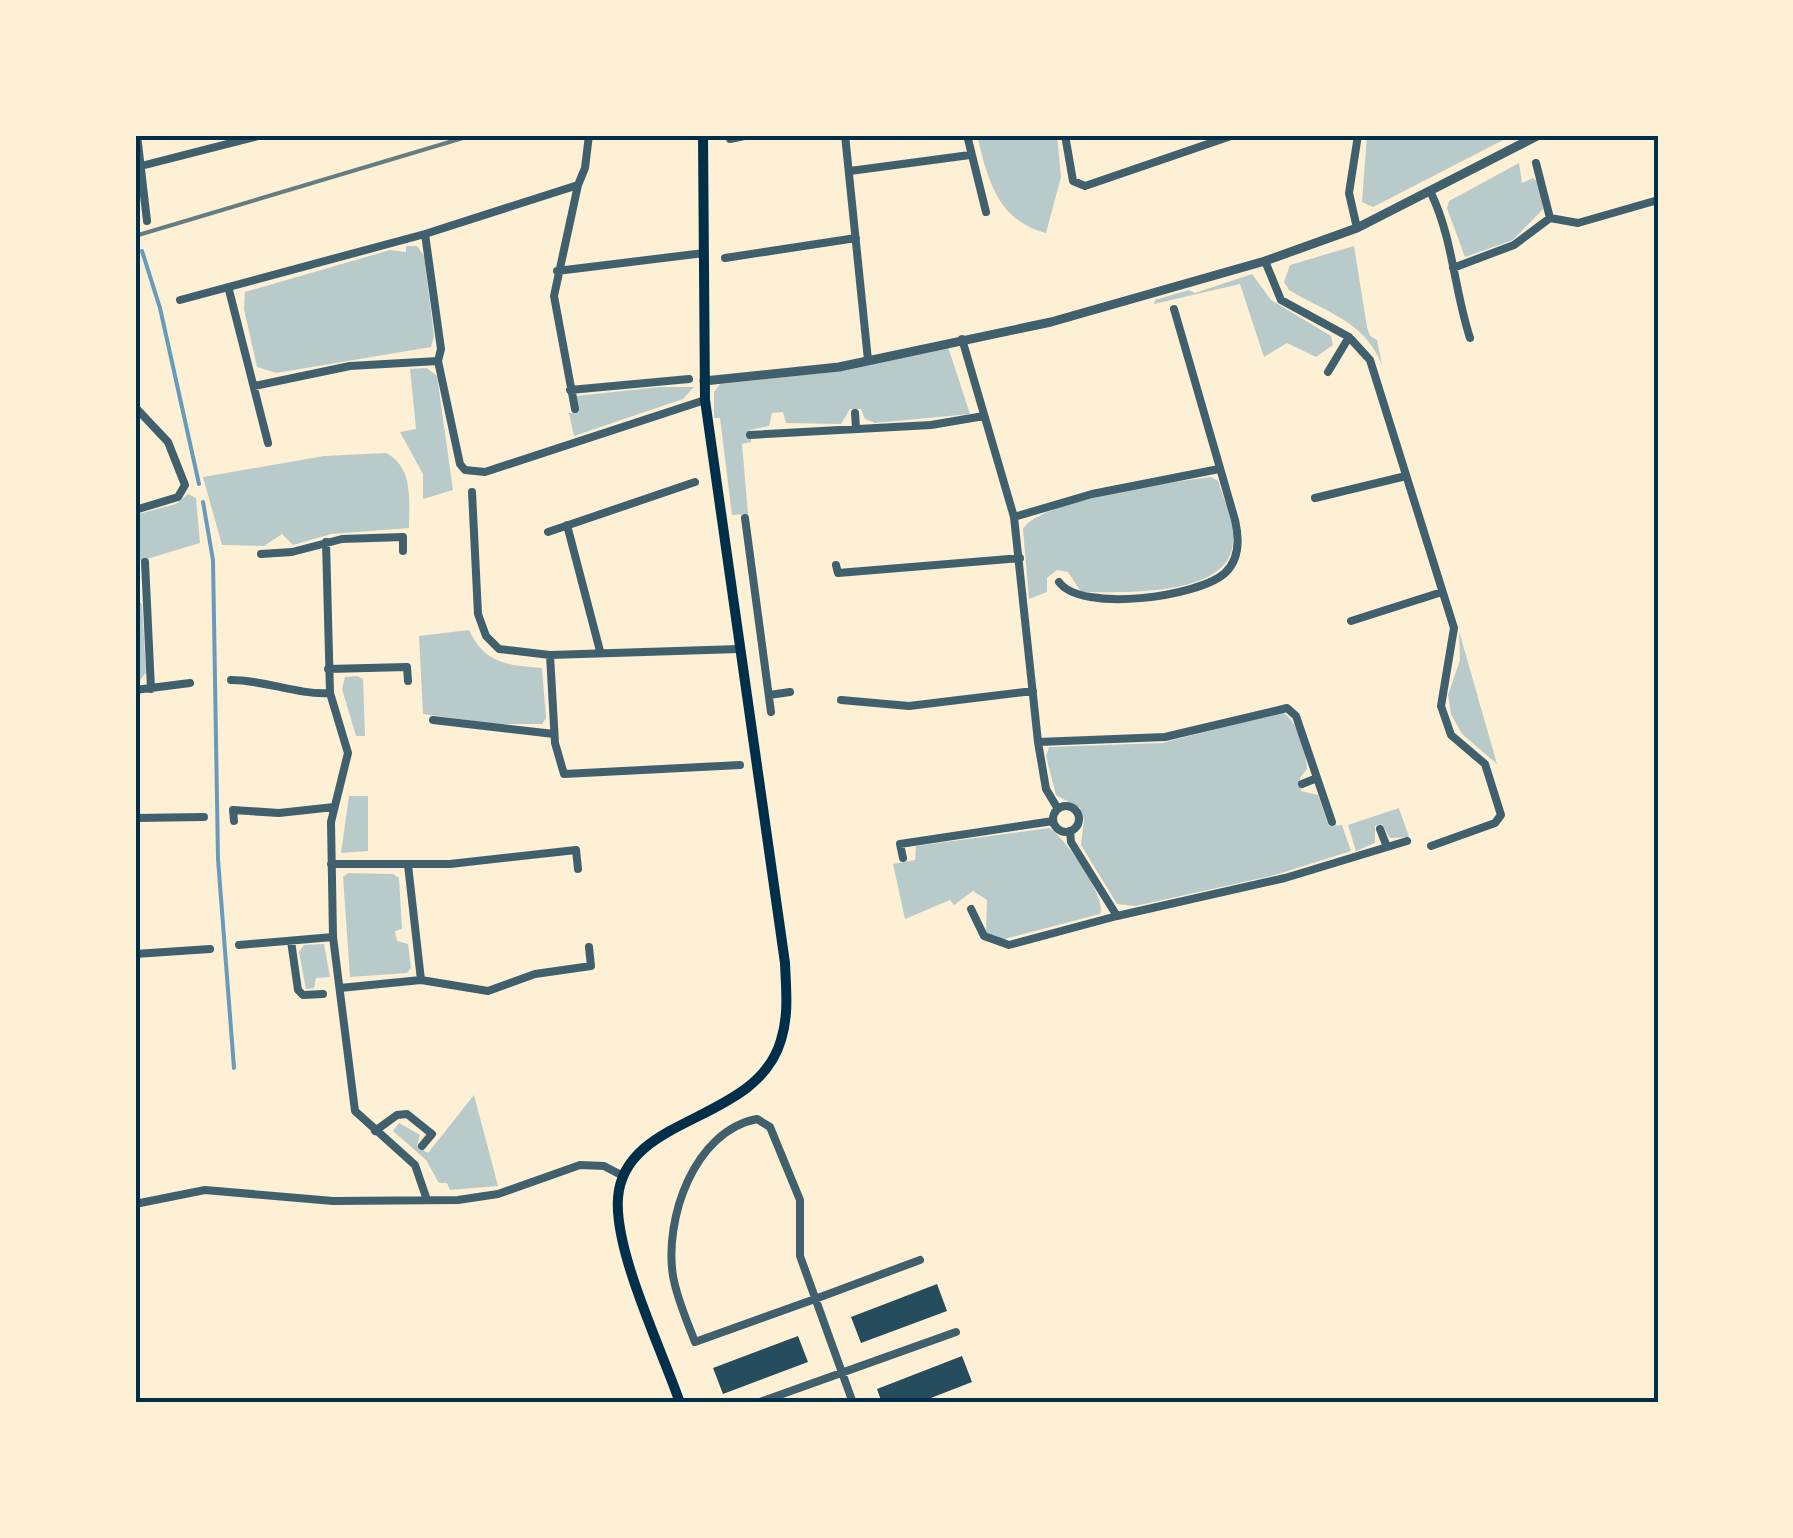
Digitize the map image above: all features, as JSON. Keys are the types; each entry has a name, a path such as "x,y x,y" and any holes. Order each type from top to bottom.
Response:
{"main road":[{"path":"680,1403 620,1225 618,1202 623,1176 650,1142 732,1100 758,1080 777,1051 784,1028 786,964 705,400 703,135"}],"street":[{"path":"137,135 147,220"},
{"path":"141,166 262,135"},
{"path":"575,409 554,313 557,270 578,185 586,168 588,135"},
{"path":"730,139 749,135"},
{"path":"845,135 868,360"},
{"path":"967,135 986,212"},
{"path":"1065,135 1074,181 1085,186 1234,135"},
{"path":"1355,224 1349,193 1358,135"},
{"path":"704,381 812,371 1075,316 1265,261 1432,193 1539,135"},
{"path":"850,171 970,155"},
{"path":"1536,163 1550,218"},
{"path":"180,300 229,290 425,234 578,185"},
{"path":"1432,193 1470,338"},
{"path":"1454,268 1514,245 1550,218 1583,222 1658,200"},
{"path":"425,234 442,349 438,361 456,455 466,470 474,472 705,400"},
{"path":"725,258 856,238"},
{"path":"557,270 704,253"},
{"path":"1265,261 1281,300 1349,337 1370,360 1442,592 1454,642 1441,706 1451,735 1486,764 1501,808 1494,823 1431,846"},
{"path":"229,290 268,443"},
{"path":"1059,582 1074,595 1136,599 1186,590 1225,573 1236,554 1238,532 1174,309"},
{"path":"1328,372 1349,337"},
{"path":"962,339 1014,517 1038,742 1046,788 1058,809"},
{"path":"254,386 350,366 438,361"},
{"path":"570,390 689,379"},
{"path":"135,407 168,442 185,485 178,497 135,510"},
{"path":"855,413 856,428"},
{"path":"777,416 778,431"},
{"path":"750,435 930,425 984,416"},
{"path":"1014,517 1092,494 1220,469"},
{"path":"1315,498 1406,476"},
{"path":"548,532 696,482"},
{"path":"472,492 478,614 486,636 510,652 550,655 739,648"},
{"path":"745,518 771,712"},
{"path":"567,525 600,651"},
{"path":"261,554 278,554 326,542 403,537 403,551"},
{"path":"724,541 748,538"},
{"path":"278,540 278,554"},
{"path":"326,542 330,693 348,753 334,807 333,936 355,1111 414,1165 427,1200"},
{"path":"836,565 838,572 847,572 1020,558"},
{"path":"145,562 152,690"},
{"path":"135,592 147,592"},
{"path":"1351,621 1442,592"},
{"path":"550,655 558,762 571,777 740,765"},
{"path":"328,669 407,667 408,681"},
{"path":"232,680 260,680 302,692 330,693"},
{"path":"135,690 190,683"},
{"path":"841,700 876,709 1033,691"},
{"path":"768,695 790,692"},
{"path":"1038,742 1165,737 1280,707 1296,716 1332,822"},
{"path":"433,720 554,734"},
{"path":"1302,784 1317,778"},
{"path":"234,821 233,810 279,813 334,807"},
{"path":"1053,821 1059,830 1070,831 1077,826 1077,813 1070,807 1058,809"},
{"path":"1053,821 1058,809"},
{"path":"135,818 204,816"},
{"path":"903,858 900,844 1053,821"},
{"path":"1380,829 1386,848"},
{"path":"1070,831 1070,842 1116,916"},
{"path":"972,909 984,936 1004,944 1285,878 1407,841"},
{"path":"331,864 408,865 576,850 578,869"},
{"path":"408,865 420,980"},
{"path":"239,945 333,936"},
{"path":"291,941 298,990 304,995 324,994"},
{"path":"340,988 420,980 488,991 546,972 591,966 589,948"},
{"path":"135,954 210,949"},
{"path":"375,1131 396,1115 407,1114 432,1134 422,1146"},
{"path":"852,1403 814,1299 800,1256 800,1200 770,1127 757,1119 748,1121 704,1155 678,1207 673,1274 695,1342 814,1299 920,1260"},
{"path":"135,1204 205,1190 315,1200 427,1200 498,1194 580,1165 604,1166 623,1176"},
{"path":"756,1403 956,1332"}],"shaded area":[{"path":"977,135 1057,135 1061,177 1046,233 1029,227 1005,208 990,181"},
{"path":"1367,135 1513,135 1373,207 1362,202"},
{"path":"1519,163 1522,183 1533,178 1539,183 1543,209 1513,240 1465,257 1447,208 1449,201"},
{"path":"406,246 417,246 424,256 434,336 431,347 276,373 257,367 244,309 245,292 390,250 406,252"},
{"path":"1354,246 1367,327 1370,336 1377,340 1382,365 1375,350 1355,328 1289,290 1284,282 1290,265"},
{"path":"1252,274 1271,300 1331,336 1333,345 1316,357 1287,343 1264,357 1240,284 1154,304 1155,300 1189,290 1195,293"},
{"path":"948,347 970,414 875,423 865,419 861,409 850,409 841,424 786,423 783,412 772,413 769,426 750,430 751,442 742,444 748,514 732,515 720,418 714,418 714,392 720,384 840,371"},
{"path":"427,368 437,376 453,490 423,499 423,474 400,432 416,429 410,369"},
{"path":"694,387 683,399 574,436 569,413 579,412 576,396"},
{"path":"386,453 406,476 409,528 331,534 293,545 282,534 264,546 222,545 203,477 324,456"},
{"path":"1211,477 1218,481 1233,534 1227,560 1214,573 1171,588 1081,592 1068,572 1057,570 1047,578 1047,592 1029,599 1023,529 1034,519 1080,501"},
{"path":"188,494 196,498 200,543 140,561 140,578 135,584 135,515 176,504"},
{"path":"135,599 142,604 146,673 135,686"},
{"path":"469,630 482,650 498,661 542,668 546,718 542,724 497,724 423,714 419,636"},
{"path":"1459,631 1497,764 1462,734 1451,714 1448,695 1460,660"},
{"path":"345,677 363,679 365,736 356,736 342,689"},
{"path":"1282,712 1297,729 1305,754 1307,769 1300,778 1301,791 1318,795 1329,826 1342,825 1351,851 1275,875 1135,906 1117,904 1081,845 1084,820 1080,808 1056,795 1046,756 1049,747 1162,743"},
{"path":"349,796 368,796 368,851 341,853"},
{"path":"1399,808 1409,837 1390,838 1382,824 1375,826 1375,843 1356,851 1348,825"},
{"path":"1049,828 1084,869 1098,896 1100,914 1001,940 986,934 987,900 973,891 954,905 950,900 905,919 893,864 915,860 916,846"},
{"path":"348,873 393,874 399,878 402,929 395,931 397,941 408,944 411,968 407,973 350,977 343,877"},
{"path":"324,944 330,977 316,978 314,988 306,989 299,952 304,945"},
{"path":"474,1095 498,1186 450,1190 447,1183 439,1183 426,1160 393,1131 399,1123 420,1135 417,1146 428,1153"}],"building":[{"path":"937,1284 947,1311 861,1343 851,1317"},
{"path":"798,1336 808,1362 723,1394 713,1368"},
{"path":"962,1356 972,1382 918,1403 882,1403 877,1389"}],"waterway":[{"path":"142,251 160,308 199,484"},
{"path":"203,502 213,560 218,859 234,1068"}],"railway":[{"path":"135,236 473,135"}]}
